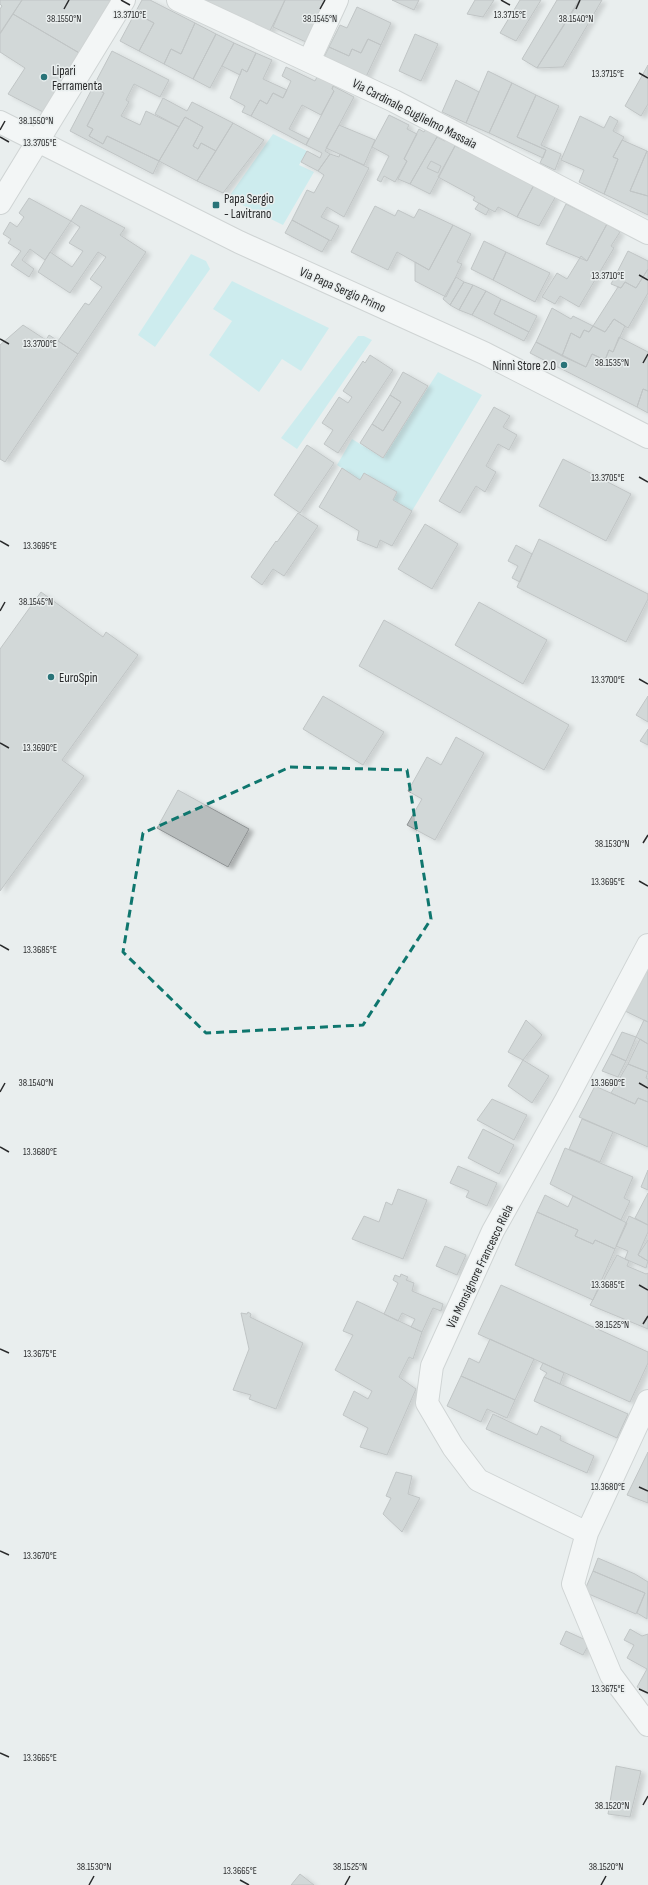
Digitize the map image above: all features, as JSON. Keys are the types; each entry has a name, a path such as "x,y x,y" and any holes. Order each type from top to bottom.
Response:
{"street":[{"path":"0,202 39,141 124,0"},
{"name":"Via Cardinale Guglielmo Massaia","path":"178,0 394,101 648,233"},
{"path":"309,61 337,0"},
{"name":"Via Papa Sergio Primo","path":"0,122 239,242 484,353 648,436"},
{"name":"Via Monsignore Francesco Riela","path":"587,1533 478,1480 453,1447 427,1403 432,1366 493,1231 566,1100 648,945"},
{"path":"648,1401 587,1533 573,1584 611,1675 648,1724"}],"highlighted area":[{"path":"290,767 407,770 431,919 363,1025 206,1033 123,952 143,833"}],"shaded area":[{"path":"273,134 307,151 299,165 314,172 283,225 228,198"},
{"path":"191,254 206,261 210,269 155,347 138,335"},
{"path":"232,281 329,328 301,371 282,359 259,392 209,355 232,321 213,309"},
{"path":"358,336 364,336 372,340 297,449 281,438"},
{"path":"438,372 482,395 412,511 393,500 397,492 364,473 360,480 337,465 352,439 383,458"}],"building":[{"path":"0,0 22,0 0,33 0,9 2,6 0,4"},
{"path":"22,0 114,0 81,54 13,14"},
{"path":"142,0 150,0 195,23 181,54 171,49 164,64 139,51 154,23 135,13"},
{"path":"196,0 285,0 268,35"},
{"path":"285,0 326,0 306,42 273,27"},
{"path":"392,0 419,0 414,10"},
{"path":"475,0 494,0 483,17 467,14"},
{"path":"520,0 541,0 516,41 500,33"},
{"path":"557,0 579,0 537,68 522,59"},
{"path":"580,0 602,0 563,67 537,68"},
{"path":"357,7 391,23 381,45 368,39 361,53 352,49 349,56 329,47 340,25 347,28"},
{"path":"135,13 154,23 139,51 120,41"},
{"path":"13,14 81,54 43,112 8,94 25,68 0,52 0,34"},
{"path":"195,23 216,34 193,79 164,64 171,49 181,54"},
{"path":"216,34 234,43 210,88 193,79"},
{"path":"415,34 438,44 421,81 399,71"},
{"path":"368,39 381,45 365,79 323,59 329,47 349,56 352,49 361,53"},
{"path":"234,43 256,53 247,72 242,69 240,75 222,66"},
{"path":"112,51 169,80 160,97 134,84 126,100 129,102 121,116 140,125 146,111 179,127 159,161 107,136 103,144 89,136 93,129 87,126 104,93 93,87"},
{"path":"256,53 272,60 263,79 287,90 283,98 273,93 267,104 260,100 251,116 242,112 245,106 230,98 242,69 247,72"},
{"path":"648,65 648,104 641,116 625,106"},
{"path":"286,67 315,81 318,75 335,83 332,89 334,91 321,115 302,105 289,129 309,139 306,145 251,116 260,100 267,104 273,93 283,98 291,81 282,76"},
{"path":"488,71 512,83 489,133 466,123"},
{"path":"456,80 479,92 466,123 442,112"},
{"path":"512,83 536,95 517,137 546,150 543,158 489,133"},
{"path":"333,86 354,97 325,151 330,154 318,171 301,162 307,151 320,158 322,153 306,145 334,91 332,89"},
{"path":"93,87 104,93 87,126 93,129 89,136 103,144 107,136 159,161 153,174 70,131"},
{"path":"536,95 559,106 541,145 561,154 555,170 540,163 546,150 517,137"},
{"path":"163,98 187,111 192,102 233,123 216,151 201,143 198,149 193,146 203,127 185,117 179,127 155,114"},
{"path":"389,115 409,125 407,129 417,134 404,159 407,161 395,182 384,176 381,182 377,180 389,156 372,147"},
{"path":"580,116 604,128 610,116 618,121 613,131 624,137 613,157 618,159 604,194 579,182 584,170 561,160"},
{"path":"185,117 203,127 193,146 198,149 201,143 216,151 197,181 159,161"},
{"path":"233,123 264,140 223,193 197,181"},
{"path":"339,125 375,140 364,165 326,148"},
{"path":"426,128 437,132 435,135 437,137 410,184 398,179 407,161 404,159 419,129 424,132"},
{"path":"448,136 455,146 430,194 410,184 437,137 445,141"},
{"path":"622,140 647,151 630,191 648,196 648,215 604,194 618,159 613,157"},
{"path":"461,144 534,185 517,217 498,207 495,212 473,200 475,197 438,177 455,146 459,148"},
{"path":"647,151 648,152 648,196 630,191"},
{"path":"330,154 339,157 340,154 369,168 344,217 327,207 321,217 339,226 331,241 292,220 307,190 314,193 324,175 318,171"},
{"path":"431,161 441,166 438,173 427,168"},
{"path":"534,185 556,196 539,226 517,217"},
{"path":"29,198 71,221 45,260 30,249 22,260 34,269 29,277 11,265 21,251 8,243 11,239 3,234 10,222 17,227 24,217 19,213"},
{"path":"479,203 489,209 486,215 475,209"},
{"path":"566,204 607,224 587,261 546,244"},
{"path":"81,205 125,228 120,235 146,252 78,354 58,341 85,303 89,305 102,287 90,279 106,257 98,252 70,293 38,272 50,252 72,267 83,251 69,243 80,227 71,221"},
{"path":"375,206 395,216 398,210 414,218 419,209 453,225 429,270 397,252 388,270 351,252"},
{"path":"292,220 329,240 322,252 285,233"},
{"path":"607,224 620,232 611,246 614,248 579,307 560,296 555,304 542,297 557,273 567,279 581,256 587,261"},
{"path":"453,225 471,234 457,262 462,264 446,297 415,281 415,262 429,270"},
{"path":"484,241 506,252 493,280 471,269"},
{"path":"628,251 648,261 648,269 636,288 625,282 621,288 611,284"},
{"path":"506,252 550,273 535,302 493,280"},
{"path":"648,269 648,293 628,328 614,319 605,332 593,326 618,287 621,288 625,282 636,288"},
{"path":"456,277 464,282 450,305 443,299"},
{"path":"464,282 473,285 459,310 450,305"},
{"path":"473,285 486,291 472,315 459,310"},
{"path":"486,291 501,299 494,314 529,332 524,341 472,315"},
{"path":"501,299 537,316 529,332 494,314"},
{"path":"552,308 571,319 573,316 593,326 589,332 584,330 580,338 571,333 562,356 536,342"},
{"path":"614,319 625,326 613,352 609,350 605,360 592,354 586,367 562,356 571,333 580,338 584,330 589,332 593,326 605,332"},
{"path":"23,325 46,340 49,335 78,354 5,462 0,459 0,345"},
{"path":"619,337 648,352 648,391 643,389 637,407 530,353 536,342 586,367 592,354 605,360 609,350 613,352"},
{"path":"370,355 393,370 338,453 324,444 333,430 322,423 339,397 348,403 352,397 343,391 363,361 365,363"},
{"path":"403,372 428,386 383,458 360,443 372,424 383,431 401,402 390,395"},
{"path":"643,389 648,391 648,413 637,407"},
{"path":"390,395 401,402 383,431 372,424"},
{"path":"494,407 510,416 503,427 517,435 509,450 498,444 486,466 496,472 485,492 476,486 460,513 439,501"},
{"path":"307,445 334,463 300,513 274,495"},
{"path":"563,459 631,494 606,541 539,506"},
{"path":"342,468 360,480 364,473 397,492 393,500 412,511 392,546 380,540 377,548 357,540 359,531 319,507"},
{"path":"298,513 318,526 284,576 273,569 262,585 251,577"},
{"path":"425,524 458,544 432,589 398,569"},
{"path":"539,539 648,594 648,599 626,642 517,587"},
{"path":"516,545 532,554 520,582 512,578 518,566 508,561"},
{"path":"41,592 103,637 106,632 138,655 62,760 84,776 0,891 0,649"},
{"path":"479,602 547,640 523,684 455,645"},
{"path":"384,620 569,725 544,770 359,666"},
{"path":"323,696 384,732 363,765 303,729"},
{"path":"648,696 648,722 636,715"},
{"path":"648,729 648,745 640,741"},
{"path":"456,737 484,753 435,840 407,825 422,799 408,791 427,757 441,765"},
{"path":"178,790 249,829 228,867 157,828"},
{"path":"648,963 648,1022 623,1010"},
{"path":"526,1020 542,1035 523,1060 508,1052"},
{"path":"644,1020 648,1022 648,1044 636,1037"},
{"path":"622,1032 636,1037 626,1061 611,1054"},
{"path":"640,1039 648,1044 648,1072 628,1064"},
{"path":"611,1054 626,1061 618,1077 602,1071"},
{"path":"523,1060 549,1076 532,1103 508,1086"},
{"path":"628,1064 648,1072 646,1078 648,1079 648,1102 638,1098 635,1104 611,1093"},
{"path":"595,1086 635,1104 638,1098 648,1102 648,1147 579,1117"},
{"path":"492,1099 527,1115 514,1140 477,1120"},
{"path":"582,1119 613,1132 600,1162 569,1149"},
{"path":"483,1129 514,1145 499,1174 468,1158"},
{"path":"565,1148 633,1177 624,1198 630,1201 621,1220 550,1184"},
{"path":"458,1166 497,1183 487,1206 466,1197 469,1191 450,1183"},
{"path":"648,1170 648,1190 641,1187"},
{"path":"398,1189 427,1200 403,1259 352,1239 364,1216 379,1222 386,1202 392,1205"},
{"path":"648,1193 648,1225 635,1218"},
{"path":"545,1195 568,1207 573,1196 627,1223 615,1249 595,1240 593,1244 575,1236 578,1230 537,1212"},
{"path":"537,1212 578,1230 575,1236 593,1244 595,1240 615,1249 593,1300 515,1265"},
{"path":"629,1216 648,1225 648,1232 638,1255 648,1261 646,1268 625,1259 628,1251 616,1246"},
{"path":"648,1240 648,1261 638,1255"},
{"path":"445,1246 466,1255 457,1275 436,1266"},
{"path":"617,1255 629,1261 627,1266 646,1274 648,1273 648,1329 590,1305"},
{"path":"401,1274 408,1277 406,1280 414,1283 412,1291 443,1304 441,1311 433,1308 422,1332 411,1327 415,1319 402,1313 398,1321 384,1314 398,1283 393,1280 395,1275 400,1277"},
{"path":"501,1285 648,1352 648,1363 630,1402 478,1334"},
{"path":"357,1301 422,1332 413,1359 409,1357 399,1377 416,1389 387,1455 360,1447 368,1428 343,1415 354,1391 368,1399 372,1391 335,1370 353,1335 343,1331"},
{"path":"248,1312 251,1314 250,1317 303,1343 276,1409 249,1399 251,1395 233,1390 249,1349 241,1313 247,1314"},
{"path":"490,1339 534,1359 515,1400 461,1376 469,1358 479,1363"},
{"path":"543,1363 564,1373 560,1384 544,1377 547,1373 540,1369"},
{"path":"461,1376 515,1400 507,1418 487,1409 481,1422 447,1406"},
{"path":"544,1377 628,1414 617,1438 534,1401"},
{"path":"493,1414 537,1435 541,1426 561,1436 560,1440 594,1456 587,1473 486,1429"},
{"path":"648,1452 648,1503 627,1495"},
{"path":"396,1472 412,1476 408,1494 420,1498 402,1532 383,1514 391,1498 386,1496"},
{"path":"598,1558 635,1574 648,1582 647,1619 637,1613 645,1593 593,1571"},
{"path":"593,1571 645,1593 636,1614 584,1592"},
{"path":"630,1629 642,1636 648,1634 648,1694 637,1687 647,1669 627,1658 634,1645 624,1640"},
{"path":"566,1631 590,1642 583,1655 560,1644"},
{"path":"616,1766 641,1771 630,1817 608,1814"},
{"path":"300,1874 314,1885 291,1885"}],"place":[{"name":"Lipari Ferramenta","path":"44,77"},
{"name":"Papa Sergio - Lavitrano","path":"216,205"},
{"name":"Ninnì Store 2.0","path":"564,365"},
{"name":"EuroSpin","path":"51,677"}]}
